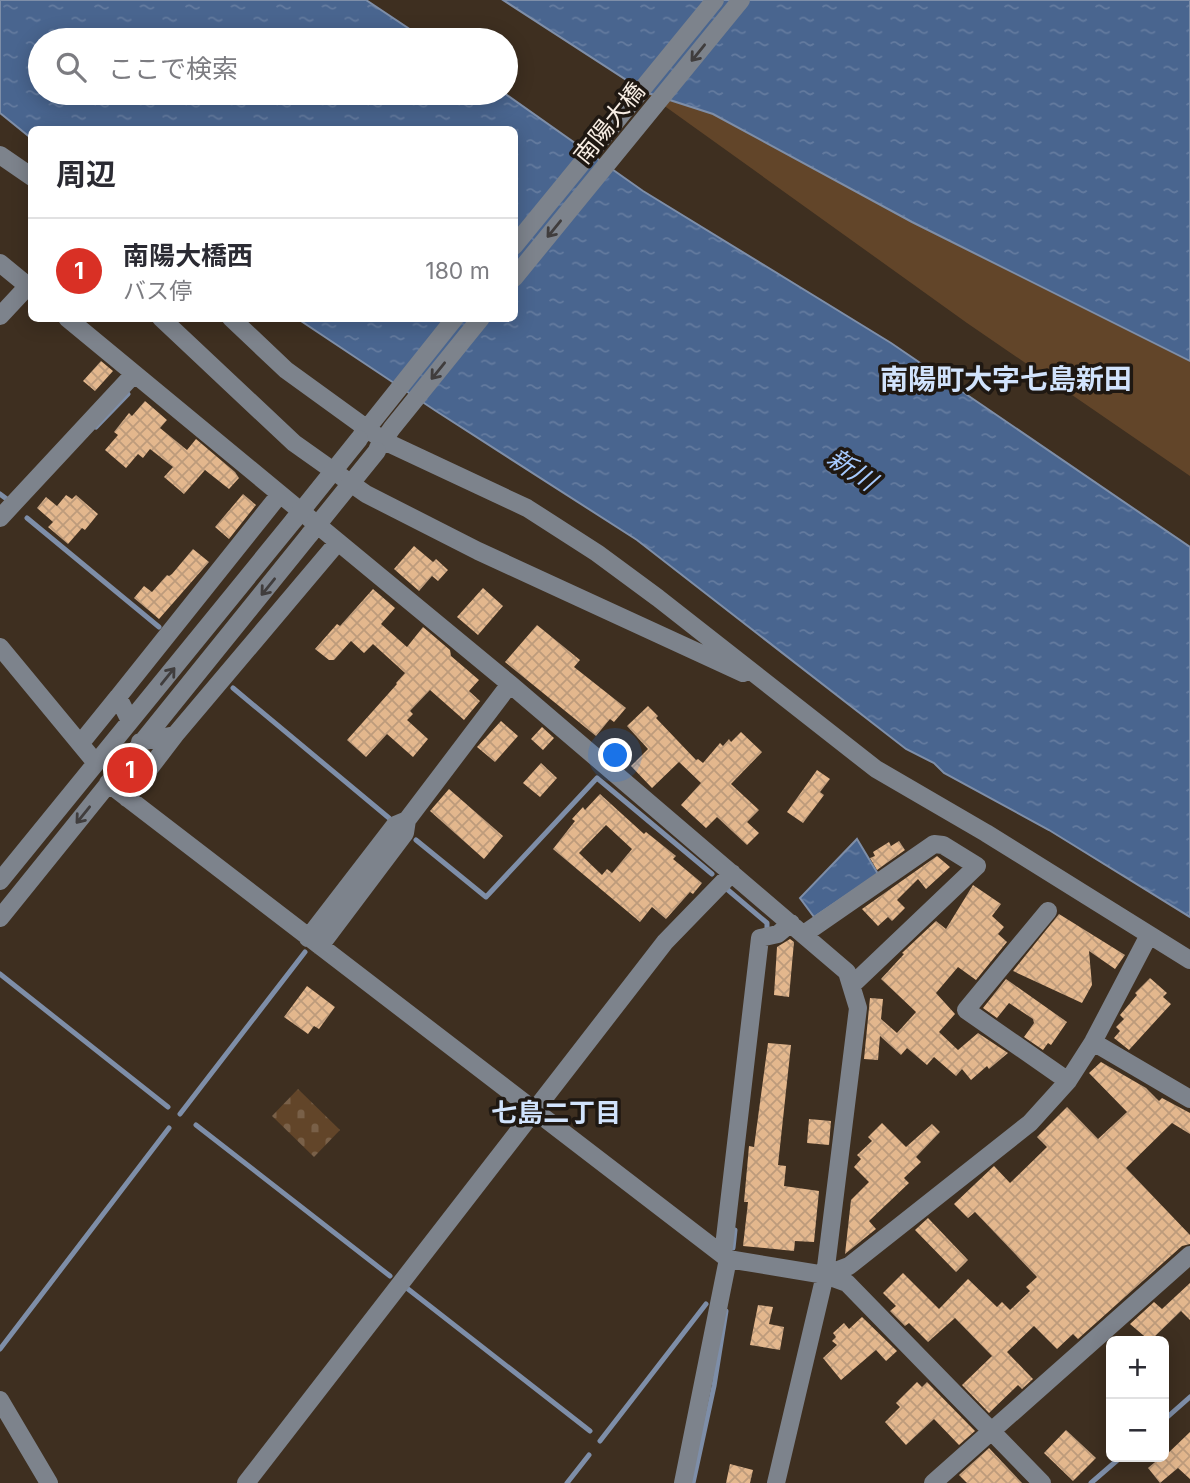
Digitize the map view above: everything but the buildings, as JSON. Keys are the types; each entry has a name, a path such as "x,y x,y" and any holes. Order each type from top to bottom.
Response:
{"street":[{"name":"南陽大橋","path":"518,241 715,0"},
{"name":"南陽大橋","path":"518,273 741,0"},
{"path":"0,155 28,174"},
{"path":"0,263 28,286"},
{"path":"0,316 28,290"},
{"path":"72,322 510,684 847,972 858,1008 825,1275 776,1483"},
{"path":"165,322 294,443 366,494 478,551 768,685"},
{"path":"235,322 286,370 384,440 527,508 597,553 659,598 876,769 986,833 1190,960"},
{"path":"0,881 452,322"},
{"path":"0,918 478,322"},
{"path":"0,518 134,374"},
{"path":"80,744 280,494"},
{"path":"127,798 176,735 338,542"},
{"path":"0,647 96,763"},
{"path":"314,942 395,825 407,820 510,684"},
{"path":"118,697 130,721"},
{"path":"140,742 176,735"},
{"path":"108,783 725,1257 825,1275 848,1283 1042,1483"},
{"path":"683,1483 725,1257 760,938 797,929 934,844 943,845 977,866 852,985"},
{"path":"246,1483 666,942 732,873"},
{"path":"1048,911 966,1010 1068,1081"},
{"path":"825,1275 849,1266 1030,1123 1068,1081 1093,1042 1149,935"},
{"path":"1093,1042 1190,1099"},
{"path":"933,1483 1190,1255"},
{"path":"0,1400 49,1483"}],"green space":[{"path":"645,92 713,114 912,222 1190,361 1190,476 967,323"},
{"path":"298,1089 340,1130 314,1157 272,1116"}],"water":[{"name":"新川","path":"0,0 366,0 408,28 28,28 28,105 518,105 518,103 643,191 891,343 1190,547 1190,917 1049,830 944,773 934,763 906,749 637,540 302,322 518,322 518,126 28,126 28,136 0,113"},
{"path":"503,0 1190,0 1190,361 912,222 713,114 645,92"},
{"path":"857,839 878,874 814,917 800,898"}],"waterway":[{"path":"96,427 128,394"},
{"path":"0,494 8,500"},
{"path":"27,518 159,627"},
{"path":"233,688 389,818"},
{"path":"416,840 486,897 597,778 712,874"},
{"path":"728,890 767,923 767,929"},
{"path":"180,1114 305,952"},
{"path":"0,974 168,1107"},
{"path":"196,1125 390,1276"},
{"path":"0,1349 169,1128"},
{"path":"733,1248 735,1230"},
{"path":"408,1289 590,1431"},
{"path":"600,1441 706,1304"},
{"path":"693,1483 714,1386 726,1311"},
{"path":"1169,1416 1190,1397"},
{"path":"567,1483 589,1455"},
{"path":"1091,1483 1115,1462"}],"place":[{"name":"南陽大橋西","path":"130,770"}],"district":[{"name":"南陽町大字七島新田","path":"1006,379"},
{"name":"七島二丁目","path":"556,1112"}]}
